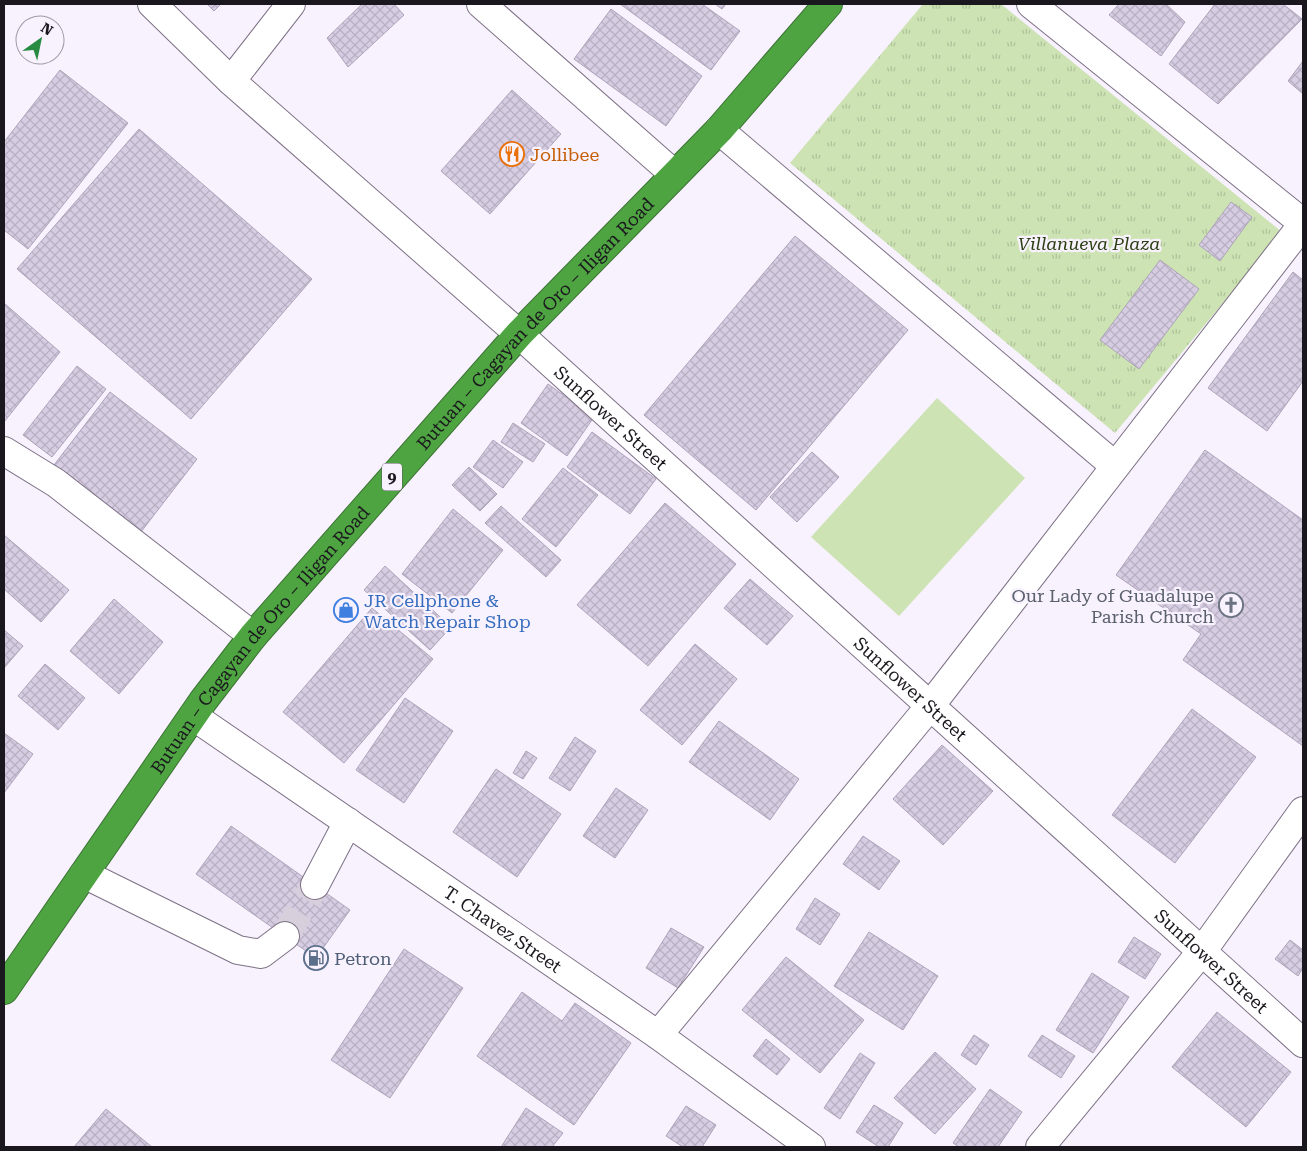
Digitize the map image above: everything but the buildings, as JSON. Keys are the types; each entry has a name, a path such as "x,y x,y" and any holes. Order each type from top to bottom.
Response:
{"highway":[{"name":"Butuan – Cagayan de Oro – Iligan Road","path":"4,990 193,716 253,636 519,334 718,130 828,4"}],"street":[{"name":"Sunflower Street","path":"152,4 231,81 519,334 1203,950 1303,1043"},
{"path":"231,81 291,4"},
{"path":"480,4 674,174"},
{"path":"658,1035 930,706 1303,223 1031,4"},
{"path":"718,130 1115,466"},
{"path":"4,451 56,483 253,636"},
{"name":"T. Chavez Street","path":"193,716 658,1035 811,1147"},
{"path":"1040,1147 1203,950 1303,811"},
{"path":"315,885 348,822"},
{"path":"84,874 238,950 261,954 285,936"}],"green space":[{"name":"Villanueva Plaza","path":"923,4 1001,4 1282,232 1115,433 790,163"},
{"path":"937,398 1025,478 899,616 811,537"}],"tunnel":[{"path":"285,936 315,885"}],"place":[{"name":"Jollibee","path":"512,154"},
{"name":"Our Lady of Guadalupe Parish Church","path":"1231,605"},
{"name":"JR Cellphone & Watch Repair Shop","path":"346,610"},
{"name":"Petron","path":"316,958"}]}
